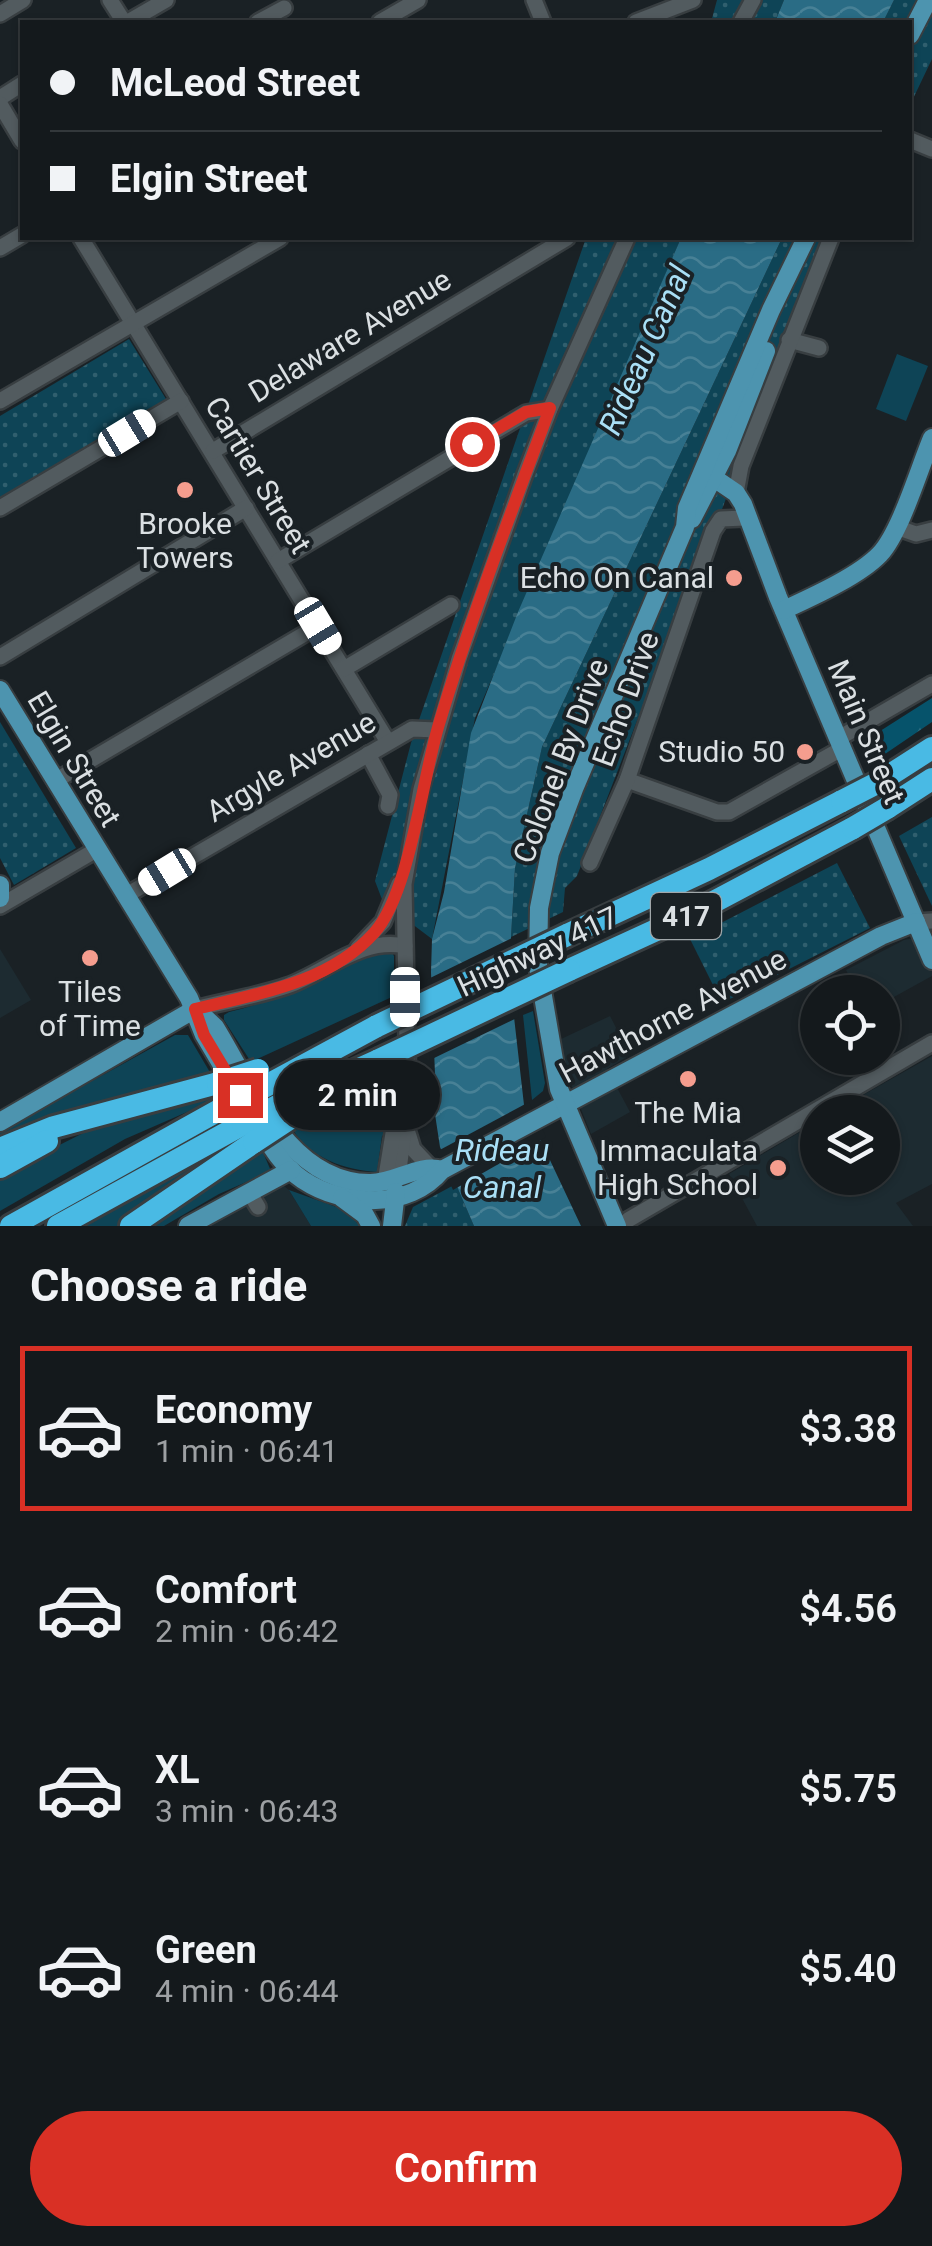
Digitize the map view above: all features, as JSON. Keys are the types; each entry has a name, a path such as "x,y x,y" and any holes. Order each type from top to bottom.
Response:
{"highway":[{"name":"417","path":"10,1226 230,1104 273,1095 367,1031 709,870 879,782 932,748"},
{"name":"Highway 417","path":"273,1095 379,1060 691,914 853,828 932,779"},
{"path":"0,1149 44,1130 218,1083 273,1095 248,1133 131,1226"},
{"path":"0,1167 45,1143 68,1124"},
{"path":"58,1226 248,1133"}],"main road":[{"path":"912,31 928,0"},
{"name":"Colonel By Drive","path":"609,1226 601,1195 564,1105 538,967 539,908 550,853 685,527 706,486 771,310 805,240"},
{"path":"784,610 874,559 887,545 932,438"},
{"path":"706,486 736,493"},
{"path":"706,486 747,522"},
{"name":"Main Street","path":"736,493 841,743 924,922 932,960"},
{"name":"Elgin Street","path":"0,690 195,1009 211,1047 269,1143 291,1170 315,1186 338,1194 390,1190"},
{"path":"0,885 0,902"},
{"name":"Hawthorne Avenue","path":"390,1190 432,1183 436,1168 545,1116 881,936 924,922"},
{"path":"0,1122 195,1009"},
{"name":"Elgin Street","path":"195,1009 215,1027 292,1150 334,1177 390,1190"},
{"path":"188,1226 254,1200 291,1170"},
{"path":"338,1194 374,1226 390,1190"},
{"path":"390,1190 392,1226"},
{"name":"Colonel By Drive","path":"601,1195 626,1224"}],"street":[{"path":"0,14 24,0"},
{"path":"130,20 166,0"},
{"path":"383,20 418,0"},
{"path":"641,20 693,0"},
{"path":"0,100 20,137"},
{"name":"Cartier Street","path":"82,240 388,742"},
{"path":"0,401 277,240"},
{"name":"Delaware Avenue","path":"213,451 564,240"},
{"path":"352,953 382,922 406,866 437,730 459,659 550,408 626,240"},
{"path":"736,493 741,466 830,240"},
{"path":"790,340 819,348"},
{"path":"0,508 182,401"},
{"path":"278,561 526,412 550,408"},
{"path":"0,658 246,508"},
{"name":"Echo Drive","path":"590,862 627,780 714,531 721,519 747,522"},
{"path":"896,527 915,534 932,530"},
{"path":"344,669 451,606"},
{"path":"56,781 318,626"},
{"path":"627,780 716,812 729,812 932,684"},
{"name":"Argyle Avenue","path":"125,896 412,729 437,730"},
{"path":"368,754 390,796 388,806"},
{"path":"0,902 96,850"},
{"path":"390,1190 406,1127 406,866"},
{"path":"195,1009 289,986 352,953 382,944 405,946"},
{"path":"626,1224 932,1043"},
{"path":"390,1190 405,1069"},
{"path":"406,1127 413,1149 436,1168"}],"shaded area":[{"path":"717,0 784,0 776,20 712,20"},
{"path":"894,0 932,0 932,59 912,101 912,20 884,20"},
{"path":"585,240 680,240 475,718 432,939 383,902 375,881 411,743"},
{"path":"781,240 822,240 721,512 577,876 565,888 563,912 511,937 515,868 542,747"},
{"path":"129,339 166,399 0,499 0,416"},
{"path":"897,354 928,366 906,421 876,409"},
{"path":"0,722 76,848 14,885 0,858"},
{"path":"932,817 932,906 899,836"},
{"path":"837,863 870,928 722,1003 690,939"},
{"path":"932,934 932,976 900,994 900,975 848,975 846,970 904,940"},
{"path":"0,949 31,1000 0,1018"},
{"path":"379,949 391,951 394,956 394,996 251,1062 224,1015 306,985"},
{"path":"533,1011 545,1083 543,1091 532,1100 523,1015"},
{"path":"610,1016 630,1055 607,1069 630,1112 591,1134 564,1067 561,1039"},
{"path":"175,1035 188,1035 211,1074 0,1142 0,1132"},
{"name":"Immaculata High School","path":"932,1056 932,1184 896,1203 913,1226 757,1226 729,1174 800,1132 800,1195 900,1195 900,1095 863,1095"},
{"path":"396,1076 388,1132 382,1136 377,1172 329,1161 309,1148 293,1130"},
{"path":"209,1094 217,1099 125,1139 0,1211 0,1175 113,1118"},
{"path":"262,1150 271,1171 219,1194 164,1226 146,1226"},
{"path":"219,1151 222,1155 118,1226 86,1226"},
{"path":"279,1182 289,1190 311,1226 204,1226"},
{"path":"456,1184 474,1226 405,1226 413,1207"},
{"path":"289,1190 345,1210 360,1226 311,1226"}],"green space":[{"path":"932,698 932,722 882,756 875,756 866,740"}],"water":[{"path":"784,0 894,0 884,20 776,20"},
{"name":"Rideau Canal","path":"680,240 781,240 542,747 515,868 511,937 514,1017 524,1105 581,1226 474,1226 440,1147 433,1101 432,939 444,892 471,733 518,612"}],"pier":[{"path":"516,936 519,1017 430,1060 426,980"},
{"path":"529,1102 546,1137 453,1190 436,1152"}],"place":[{"name":"Brooke Towers","path":"185,490"},
{"name":"Echo On Canal","path":"734,578"},
{"name":"Studio 50","path":"805,752"},
{"name":"Tiles of Time","path":"90,958"},
{"name":"The Mia","path":"688,1079"},
{"name":"Immaculata High School","path":"778,1168"}],"route":[{"path":"240,1095 204,1035 195,1009 289,986 315,974 352,953 387,914 406,866 421,789 459,659 550,408 526,412 472,444"}]}
